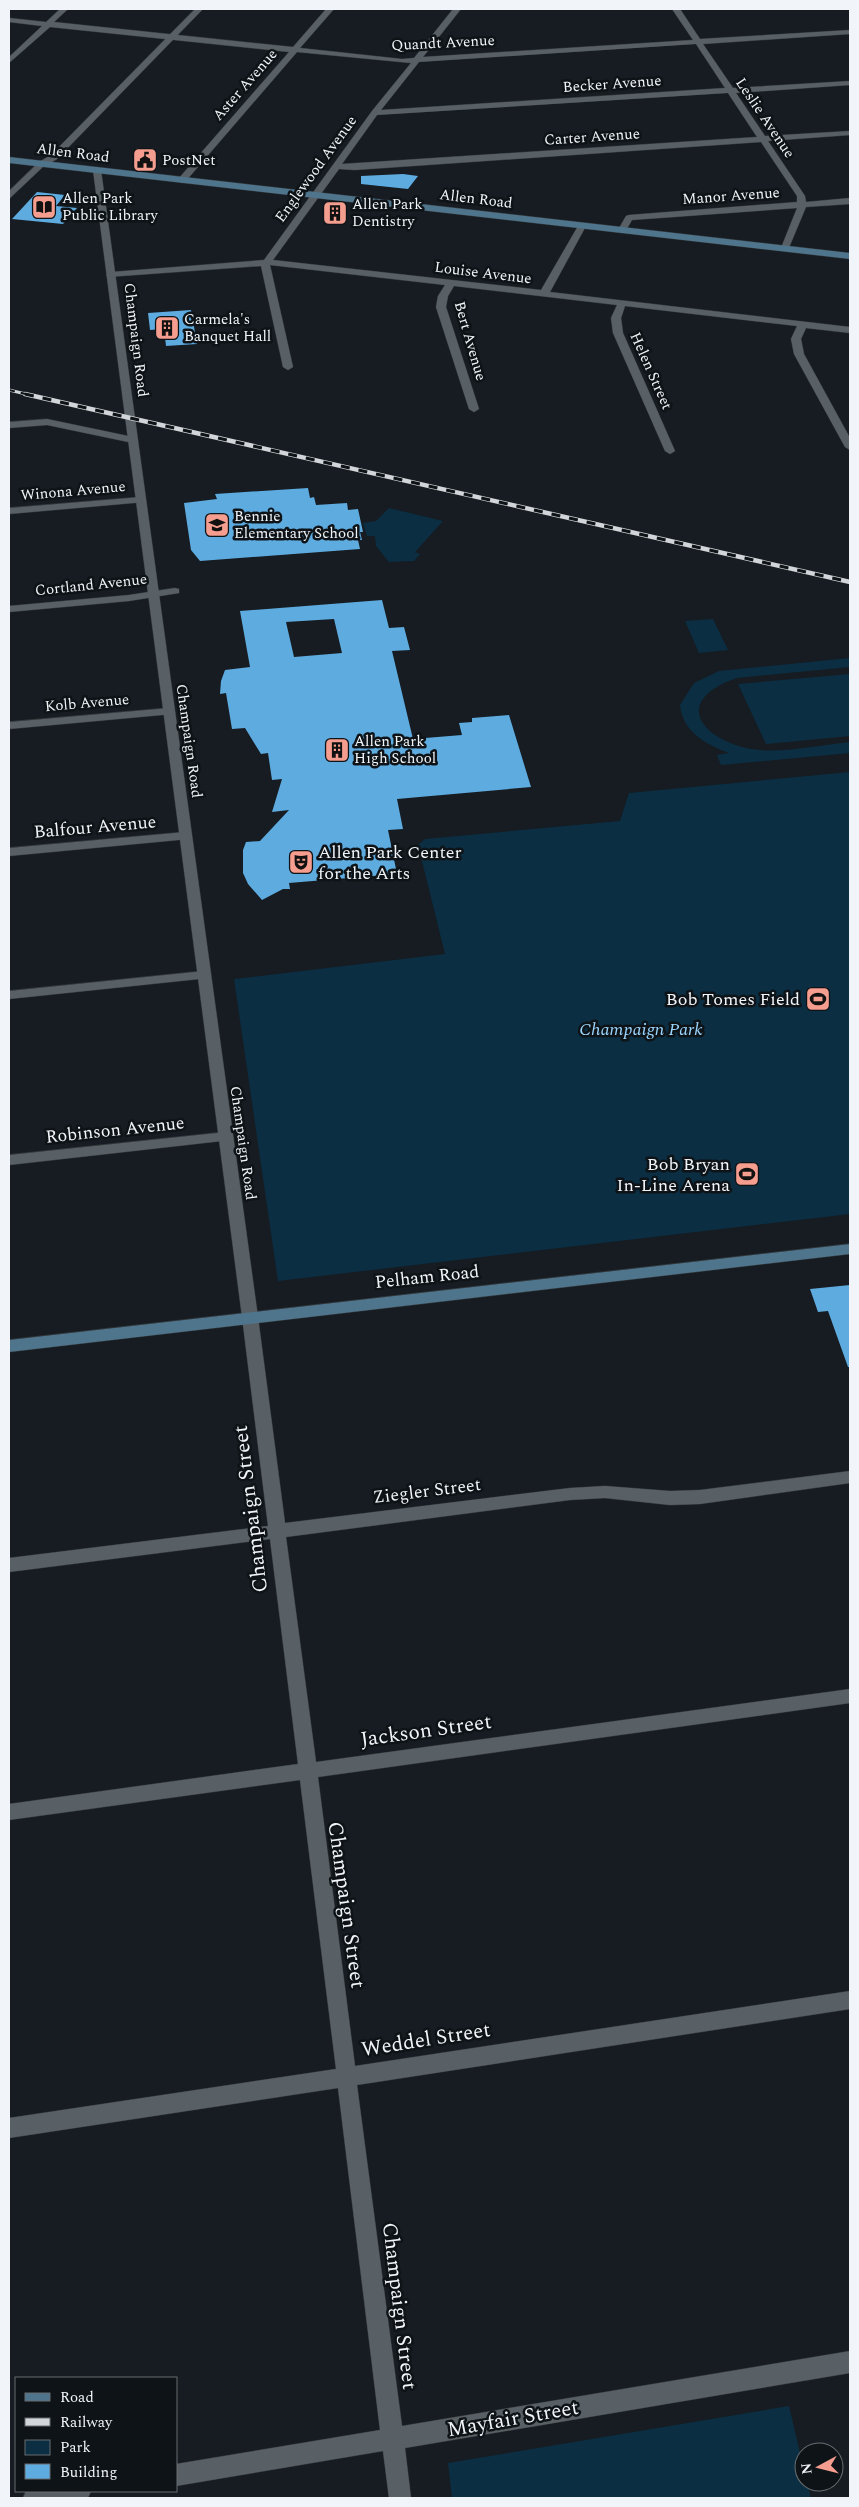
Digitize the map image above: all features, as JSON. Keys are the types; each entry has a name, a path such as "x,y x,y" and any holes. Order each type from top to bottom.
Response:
{"main road":[{"name":"Allen Road","path":"9,160 850,256"},
{"name":"Pelham Road","path":"9,1346 850,1249"}],"street":[{"path":"9,61 64,9"},
{"path":"9,196 42,164 56,155 199,9"},
{"name":"Aster Avenue","path":"182,180 330,9"},
{"name":"Englewood Avenue","path":"265,265 375,113 456,9"},
{"name":"Leslie Avenue","path":"676,9 761,139 802,196 802,205"},
{"name":"Quandt Avenue","path":"9,20 416,61 850,32"},
{"name":"Becker Avenue","path":"375,113 850,82"},
{"name":"Carter Avenue","path":"336,166 355,167 850,133"},
{"name":"Champaign Road","path":"98,170 132,440 250,1317"},
{"name":"Manor Avenue","path":"622,230 629,218 850,201"},
{"path":"785,248 802,205"},
{"path":"544,294 582,226"},
{"name":"Louise Avenue","path":"111,275 265,265 280,262 850,330"},
{"path":"265,265 288,366"},
{"name":"Bert Avenue","path":"451,283 443,296 441,307 474,409"},
{"name":"Helen Street","path":"622,303 616,318 618,333 670,451"},
{"path":"802,325 796,339 798,354 850,447"},
{"path":"12,414 132,440"},
{"path":"9,425 47,422"},
{"name":"Winona Avenue","path":"9,512 141,500"},
{"name":"Cortland Avenue","path":"9,609 175,591"},
{"name":"Kolb Avenue","path":"9,726 169,712"},
{"name":"Balfour Avenue","path":"9,852 185,836"},
{"path":"9,995 204,975"},
{"name":"Robinson Avenue","path":"9,1160 226,1137"},
{"name":"Champaign Street","path":"250,1317 306,1771 347,2076 400,2498"},
{"name":"Ziegler Street","path":"9,1565 570,1494 605,1492 670,1498 700,1497 850,1477"},
{"name":"Jackson Street","path":"9,1812 850,1696"},
{"name":"Weddel Street","path":"9,2128 850,2000"},
{"name":"Mayfair Street","path":"178,2475 850,2362"},
{"path":"34,2498 73,2492"}],"green space":[{"path":"389,508 443,521 415,552 420,554 414,561 389,562 376,546 375,536 367,536 363,523 376,521"},
{"path":"713,619 728,650 699,653 685,621"},
{"path":"850,658 850,667 737,678 718,686 706,696 700,706 700,716 704,725 714,734 728,742 746,748 784,750 850,742 850,753 721,765 717,755 729,753 712,746 697,736 690,730 682,714 680,705 694,683 719,671"},
{"path":"850,674 850,736 766,744 738,684"},
{"name":"Champaign Park","path":"850,772 850,1214 278,1281 234,979 445,954 418,845 425,839 620,821 629,793"},
{"path":"789,2406 797,2442 794,2442 794,2492 810,2492 811,2498 452,2498 448,2463"}],"building":[{"path":"403,174 418,176 408,189 361,184 361,176"},
{"name":"Allen Park Public Library","path":"37,192 65,195 56,206 77,208 63,224 12,219"},
{"name":"Carmela's Banquet Hall","path":"191,310 197,344 166,346 164,329 150,330 148,313"},
{"name":"Bennie Elementary School","path":"308,488 310,498 314,497 316,505 347,503 348,510 358,509 363,532 360,532 362,540 358,540 360,549 200,561 191,550 184,503 217,499 215,494"},
{"name":"Allen Park High School","path":"382,600 389,628 404,627 410,650 392,651 413,739 462,735 459,723 472,722 472,718 509,715 531,787 397,799 403,829 388,830 397,874 289,883 290,889 283,889 262,900 248,884 243,873 243,850 246,842 260,841 289,810 272,812 282,779 272,780 268,753 261,754 245,728 232,729 226,693 220,694 221,681 225,670 250,667 240,611","holes":["334,619 342,653 294,657 286,622"]},
{"path":"850,1285 850,1367 848,1367 828,1311 818,1312 810,1289"}],"railway":[{"path":"9,390 30,395"},
{"path":"25,394 850,582"}],"place":[{"name":"PostNet","path":"145,160"},
{"name":"Allen Park Public Library","path":"44,207"},
{"name":"Allen Park Dentistry","path":"335,213"},
{"name":"Carmela's Banquet Hall","path":"167,328"},
{"name":"Bennie Elementary School","path":"217,525"},
{"name":"Allen Park High School","path":"337,750"},
{"name":"Allen Park Center for the Arts","path":"301,862"},
{"name":"Bob Tomes Field","path":"818,999"},
{"name":"Bob Bryan In-Line Arena","path":"747,1174"}]}
